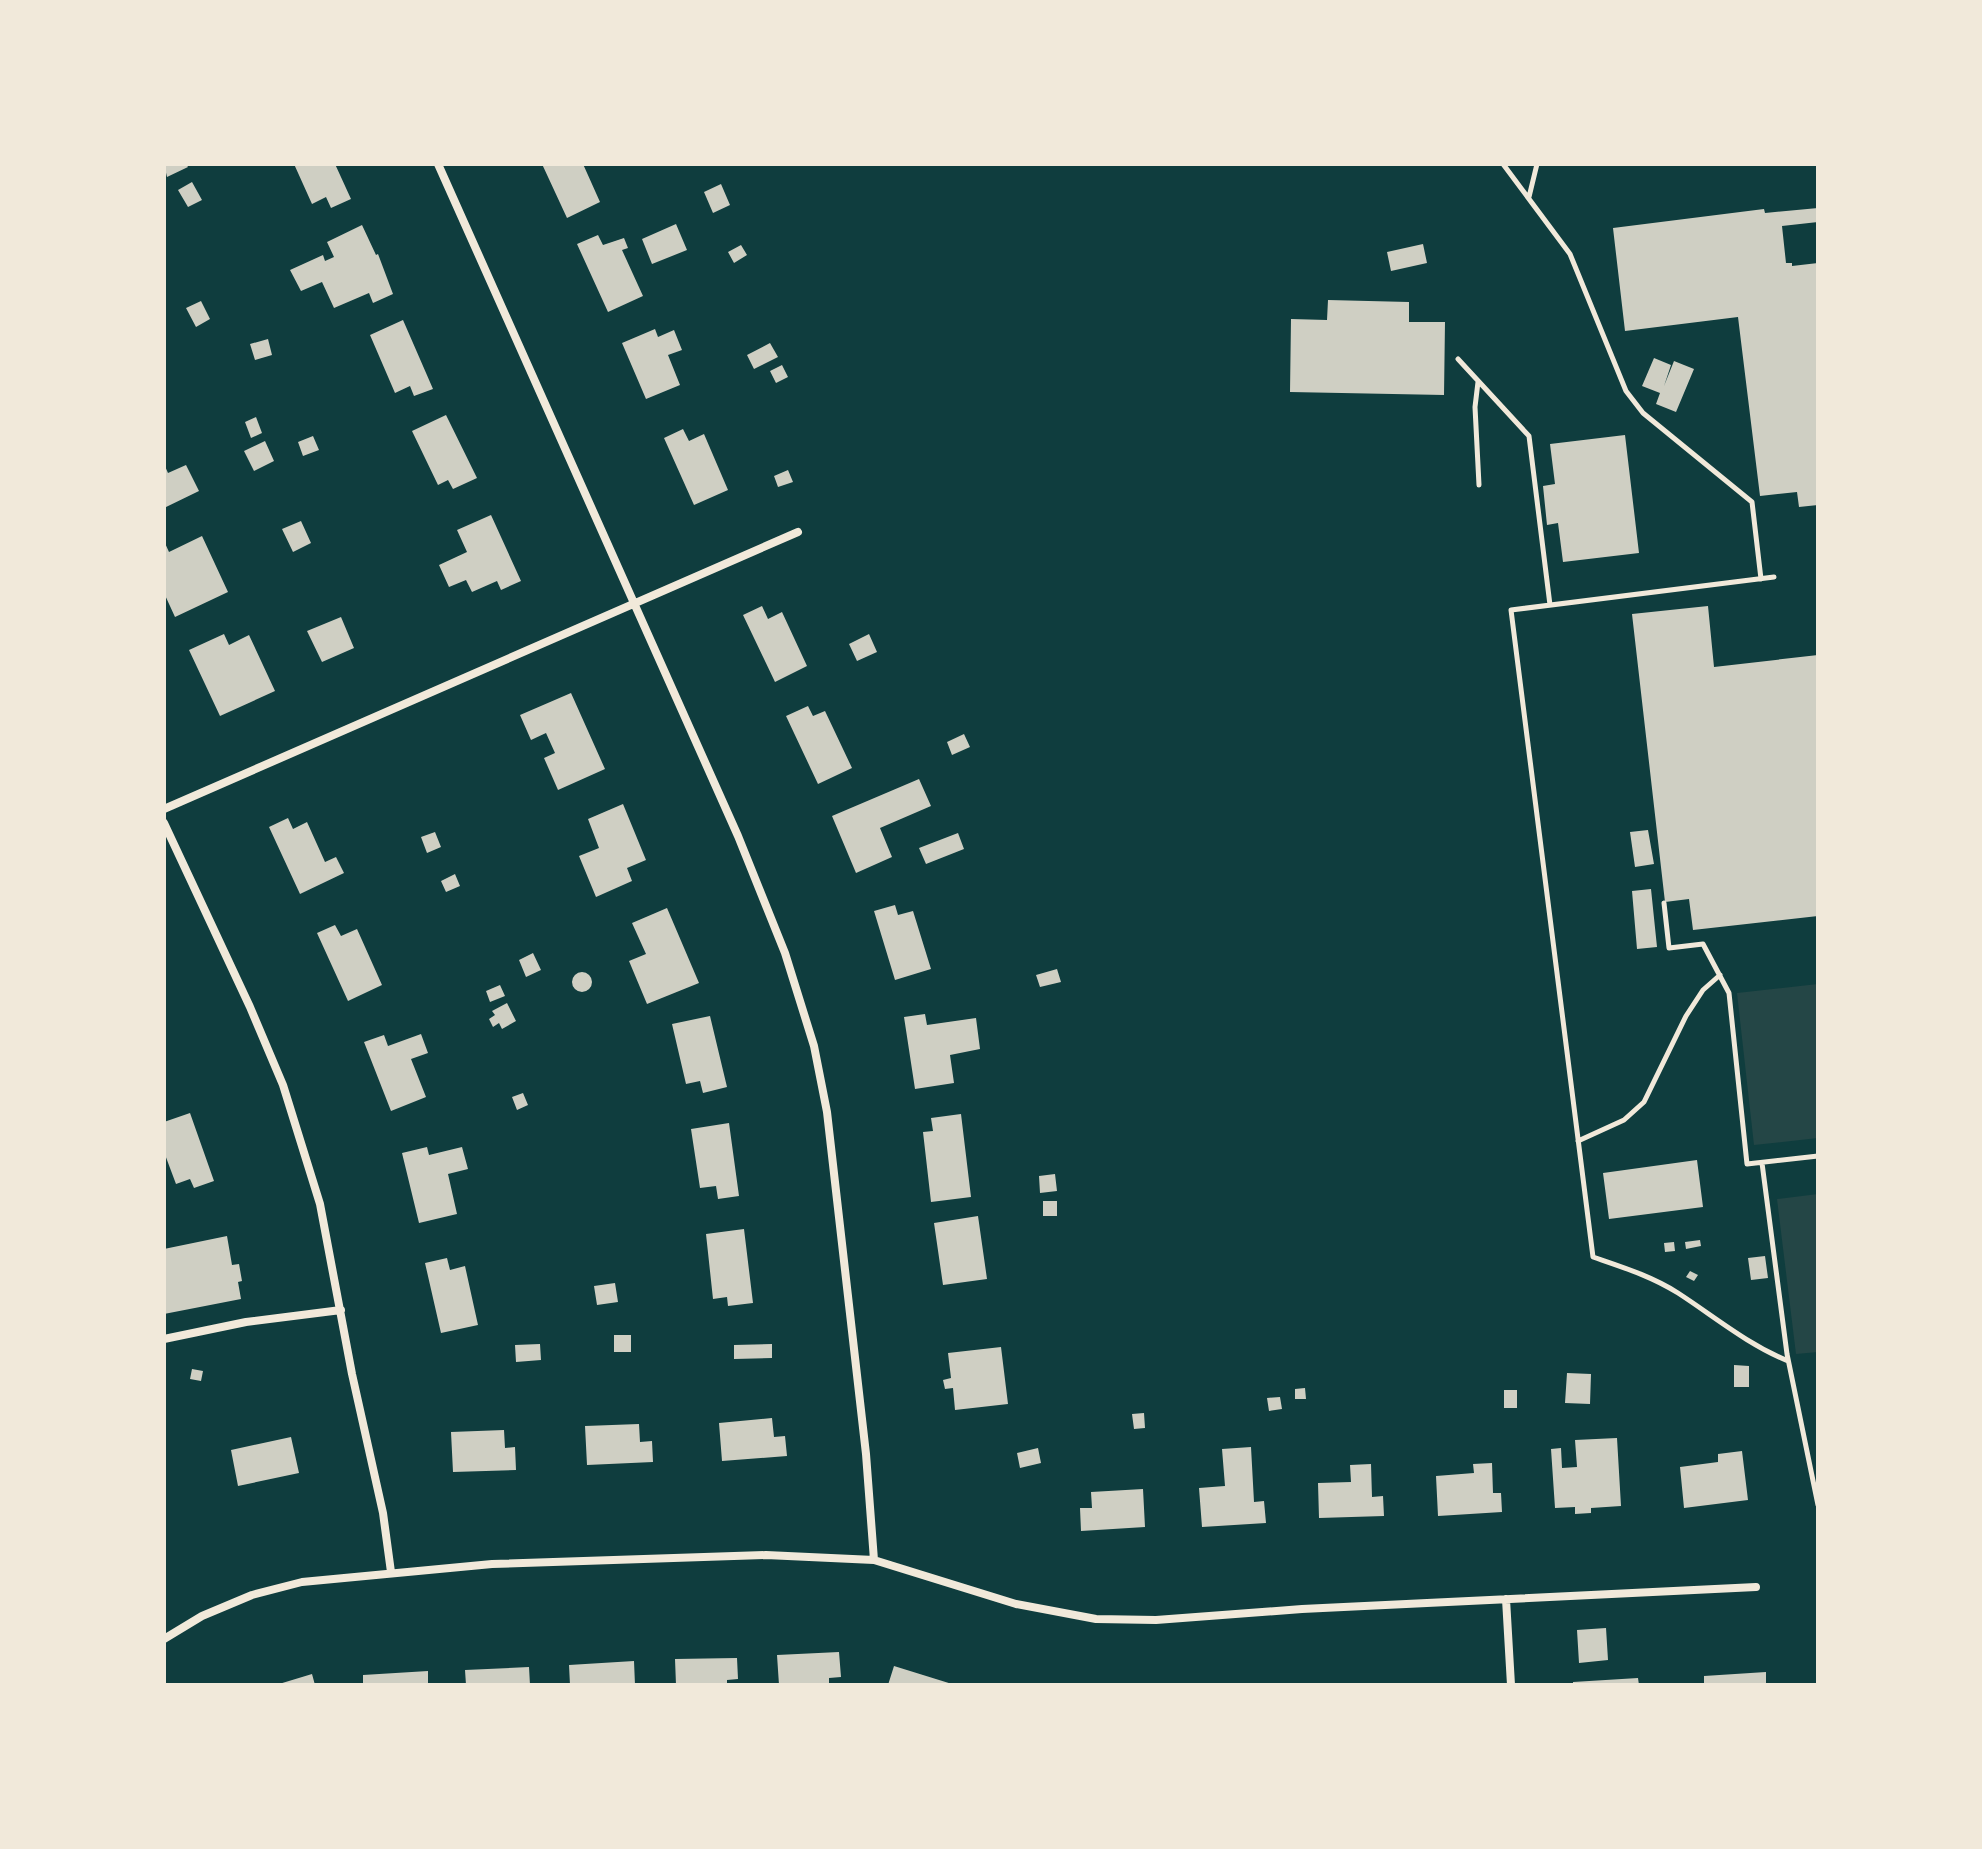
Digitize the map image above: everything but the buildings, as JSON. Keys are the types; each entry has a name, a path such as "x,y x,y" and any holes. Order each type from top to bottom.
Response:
{"street":[{"path":"438,164 744,851 785,953 814,1046 827,1112 864,1438 874,1560"},
{"path":"164,809 798,532"},
{"path":"164,823 244,993 283,1085 320,1204 352,1374 383,1513 391,1572"},
{"path":"164,1339 246,1322 341,1310"},
{"path":"164,1639 202,1616 252,1595 302,1582 492,1564 766,1555 874,1560 1016,1604 1096,1619 1156,1620 1302,1609 1756,1587"},
{"path":"1506,1599 1511,1685"}],"path":[{"path":"1503,164 1570,254 1626,391 1643,413 1752,502 1761,579"},
{"path":"1528,198 1537,164"},
{"path":"1458,359 1529,436 1550,605"},
{"path":"1479,381 1475,422 1479,485"},
{"path":"1774,577 1511,610 1593,1257 1649,1276 1743,1339 1788,1361"},
{"path":"1664,903 1669,948 1703,944 1729,993 1747,1164 1818,1156"},
{"path":"1578,1141 1624,1120 1644,1102 1686,1016 1703,990 1720,975"},
{"path":"1762,1163 1788,1361 1818,1505"}],"shaded area":[{"path":"1818,984 1818,1138 1754,1145 1737,993"},
{"path":"1818,1194 1818,1352 1796,1354 1777,1199"}]}
